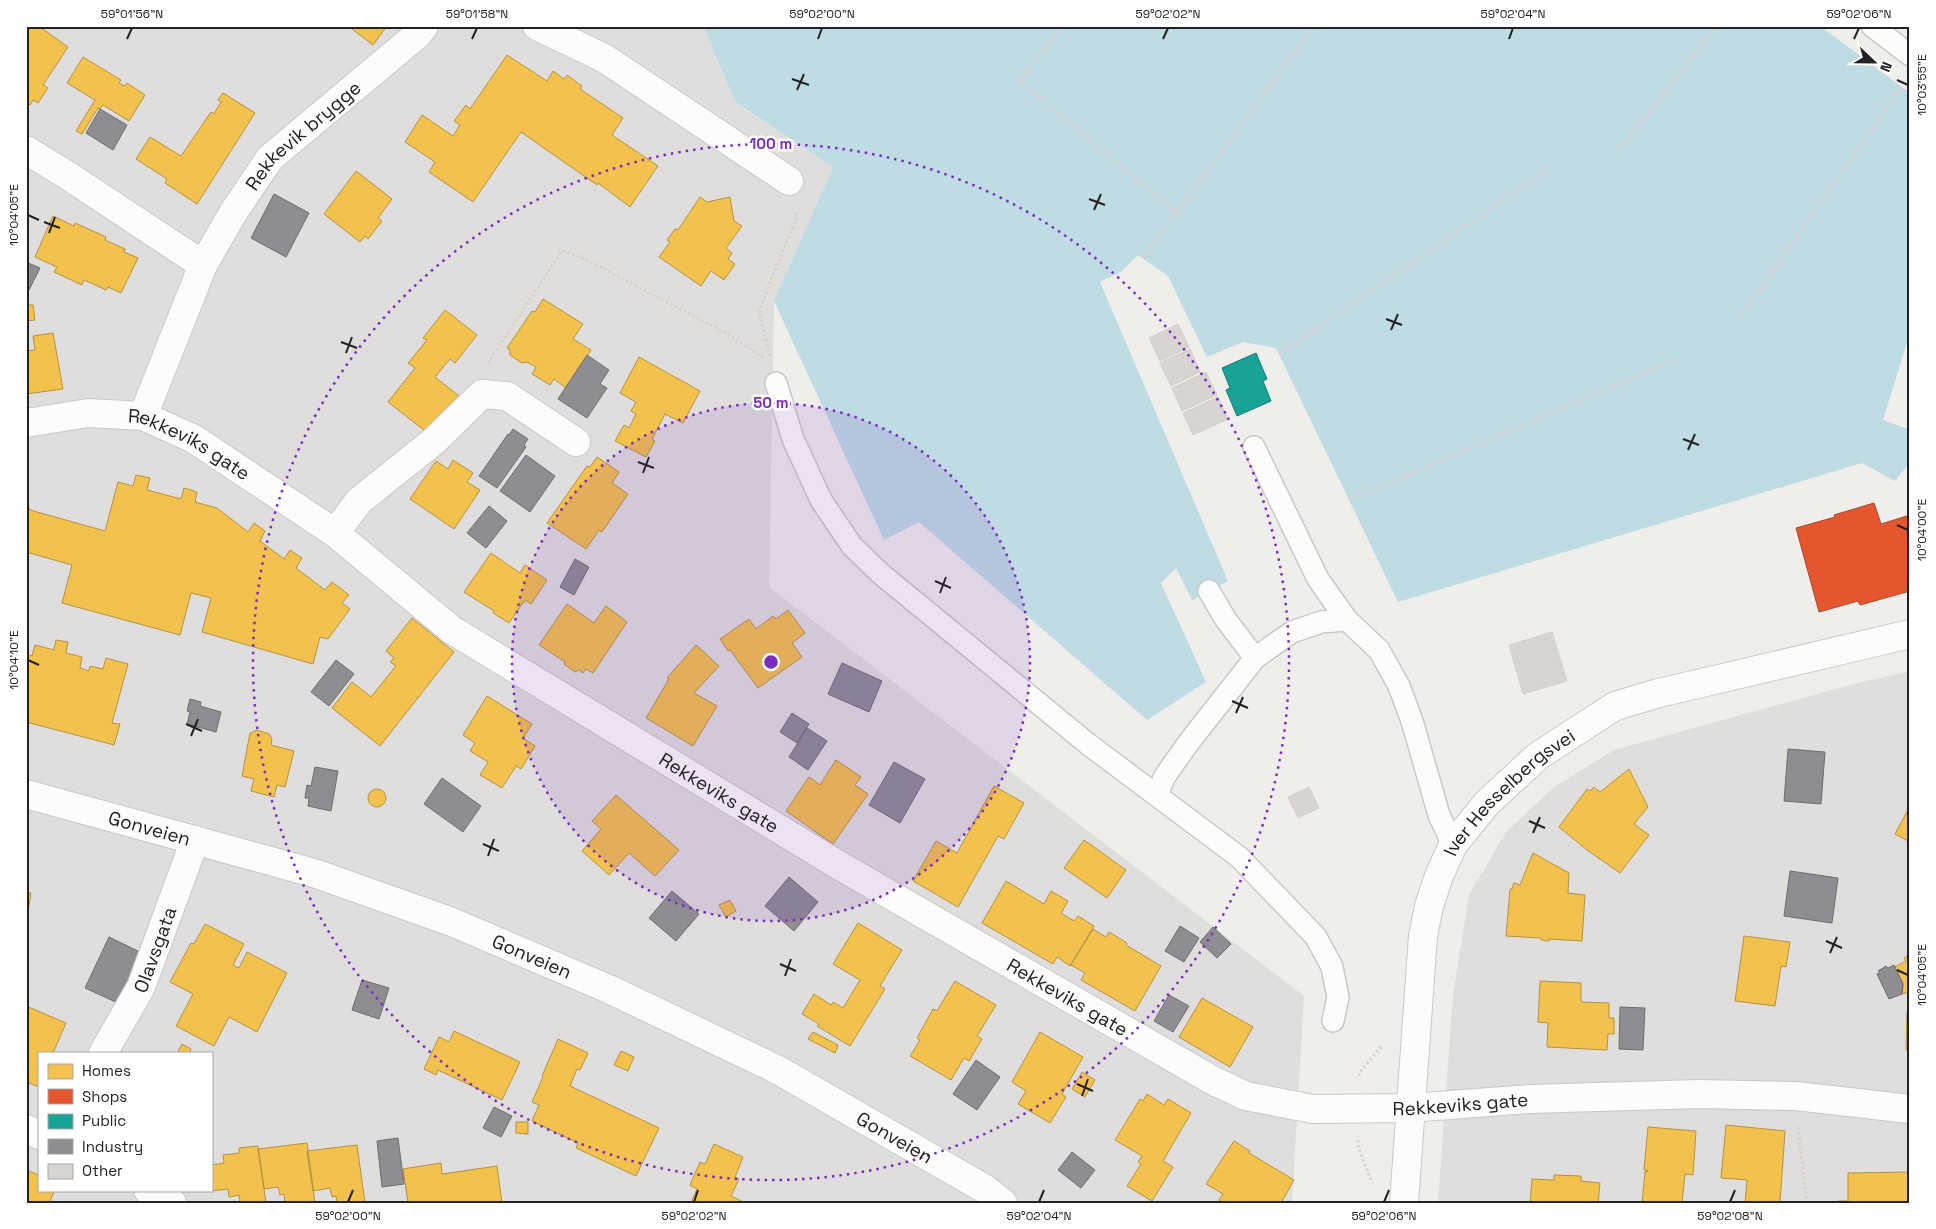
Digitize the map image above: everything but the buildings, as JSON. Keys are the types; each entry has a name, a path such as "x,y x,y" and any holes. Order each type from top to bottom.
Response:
{"street":[{"name":"Rekkevik brygge","path":"143,416 203,265 233,213 270,158 417,35 424,26"},
{"path":"537,26 604,58 789,181"},
{"path":"26,150 203,265"},
{"path":"335,533 359,501 434,441 482,394 507,396 576,442"},
{"name":"Rekkeviks gate","path":"26,423 88,413 143,416 194,438 335,533 452,630 840,866 1212,1080 1246,1096 1313,1109 1410,1108 1529,1099 1669,1094 1796,1096 1910,1109"},
{"name":"Iver Hesselbergsvei","path":"1404,1203 1422,936 1439,876 1453,845 1486,803 1538,756 1615,706 1659,693 1910,634"},
{"name":"Gonveien","path":"26,794 314,873 434,916 611,990 778,1070 985,1190 1003,1203"},
{"name":"Olavsgata","path":"104,1052 140,987 195,840"},
{"path":"26,1129 38,1135"},
{"path":"152,1192 172,1203"}],"lane":[{"path":"1872,26 1910,55"},
{"path":"776,383 793,439 820,500 852,546 882,574 1088,744 1239,857 1316,937 1332,967 1338,997 1333,1021"},
{"path":"1254,447 1318,579 1347,620 1378,650 1399,686 1412,721 1438,815 1453,845"},
{"path":"1209,591 1226,620 1255,658"},
{"path":"1157,794 1165,776 1189,742 1255,658 1292,632 1321,622 1347,620"}],"path":[{"path":"1064,26 1020,80 1176,212"},
{"path":"1143,258 1314,26"},
{"path":"1617,152 1717,26"},
{"path":"1740,318 1901,87"},
{"path":"1279,354 1546,171"},
{"path":"482,394 489,362 562,251 581,257 726,333 771,362 759,310 796,219 789,181"},
{"path":"1349,500 1676,359"},
{"path":"1374,1186 1358,1146 1356,1109 1359,1073 1383,1044"},
{"path":"1796,1096 1807,1203"}],"shaded area":[{"path":"26,26 703,26 735,103 833,167 774,301 769,587 1304,996 1292,1203 26,1203"},
{"path":"1910,671 1910,1203 1438,1203 1453,995 1469,895 1506,832 1554,787 1614,750 1850,685"}],"water":[{"path":"703,26 1820,26 1910,93 1910,332 1883,420 1910,430 1910,462 1895,481 1862,463 1398,602 1276,348 1243,342 1207,357 1168,276 1138,255 1121,272 1100,282 1228,581 1192,600 1176,568 1161,583 1206,682 1147,720 919,522 884,540 774,301 833,167 735,102"}]}
